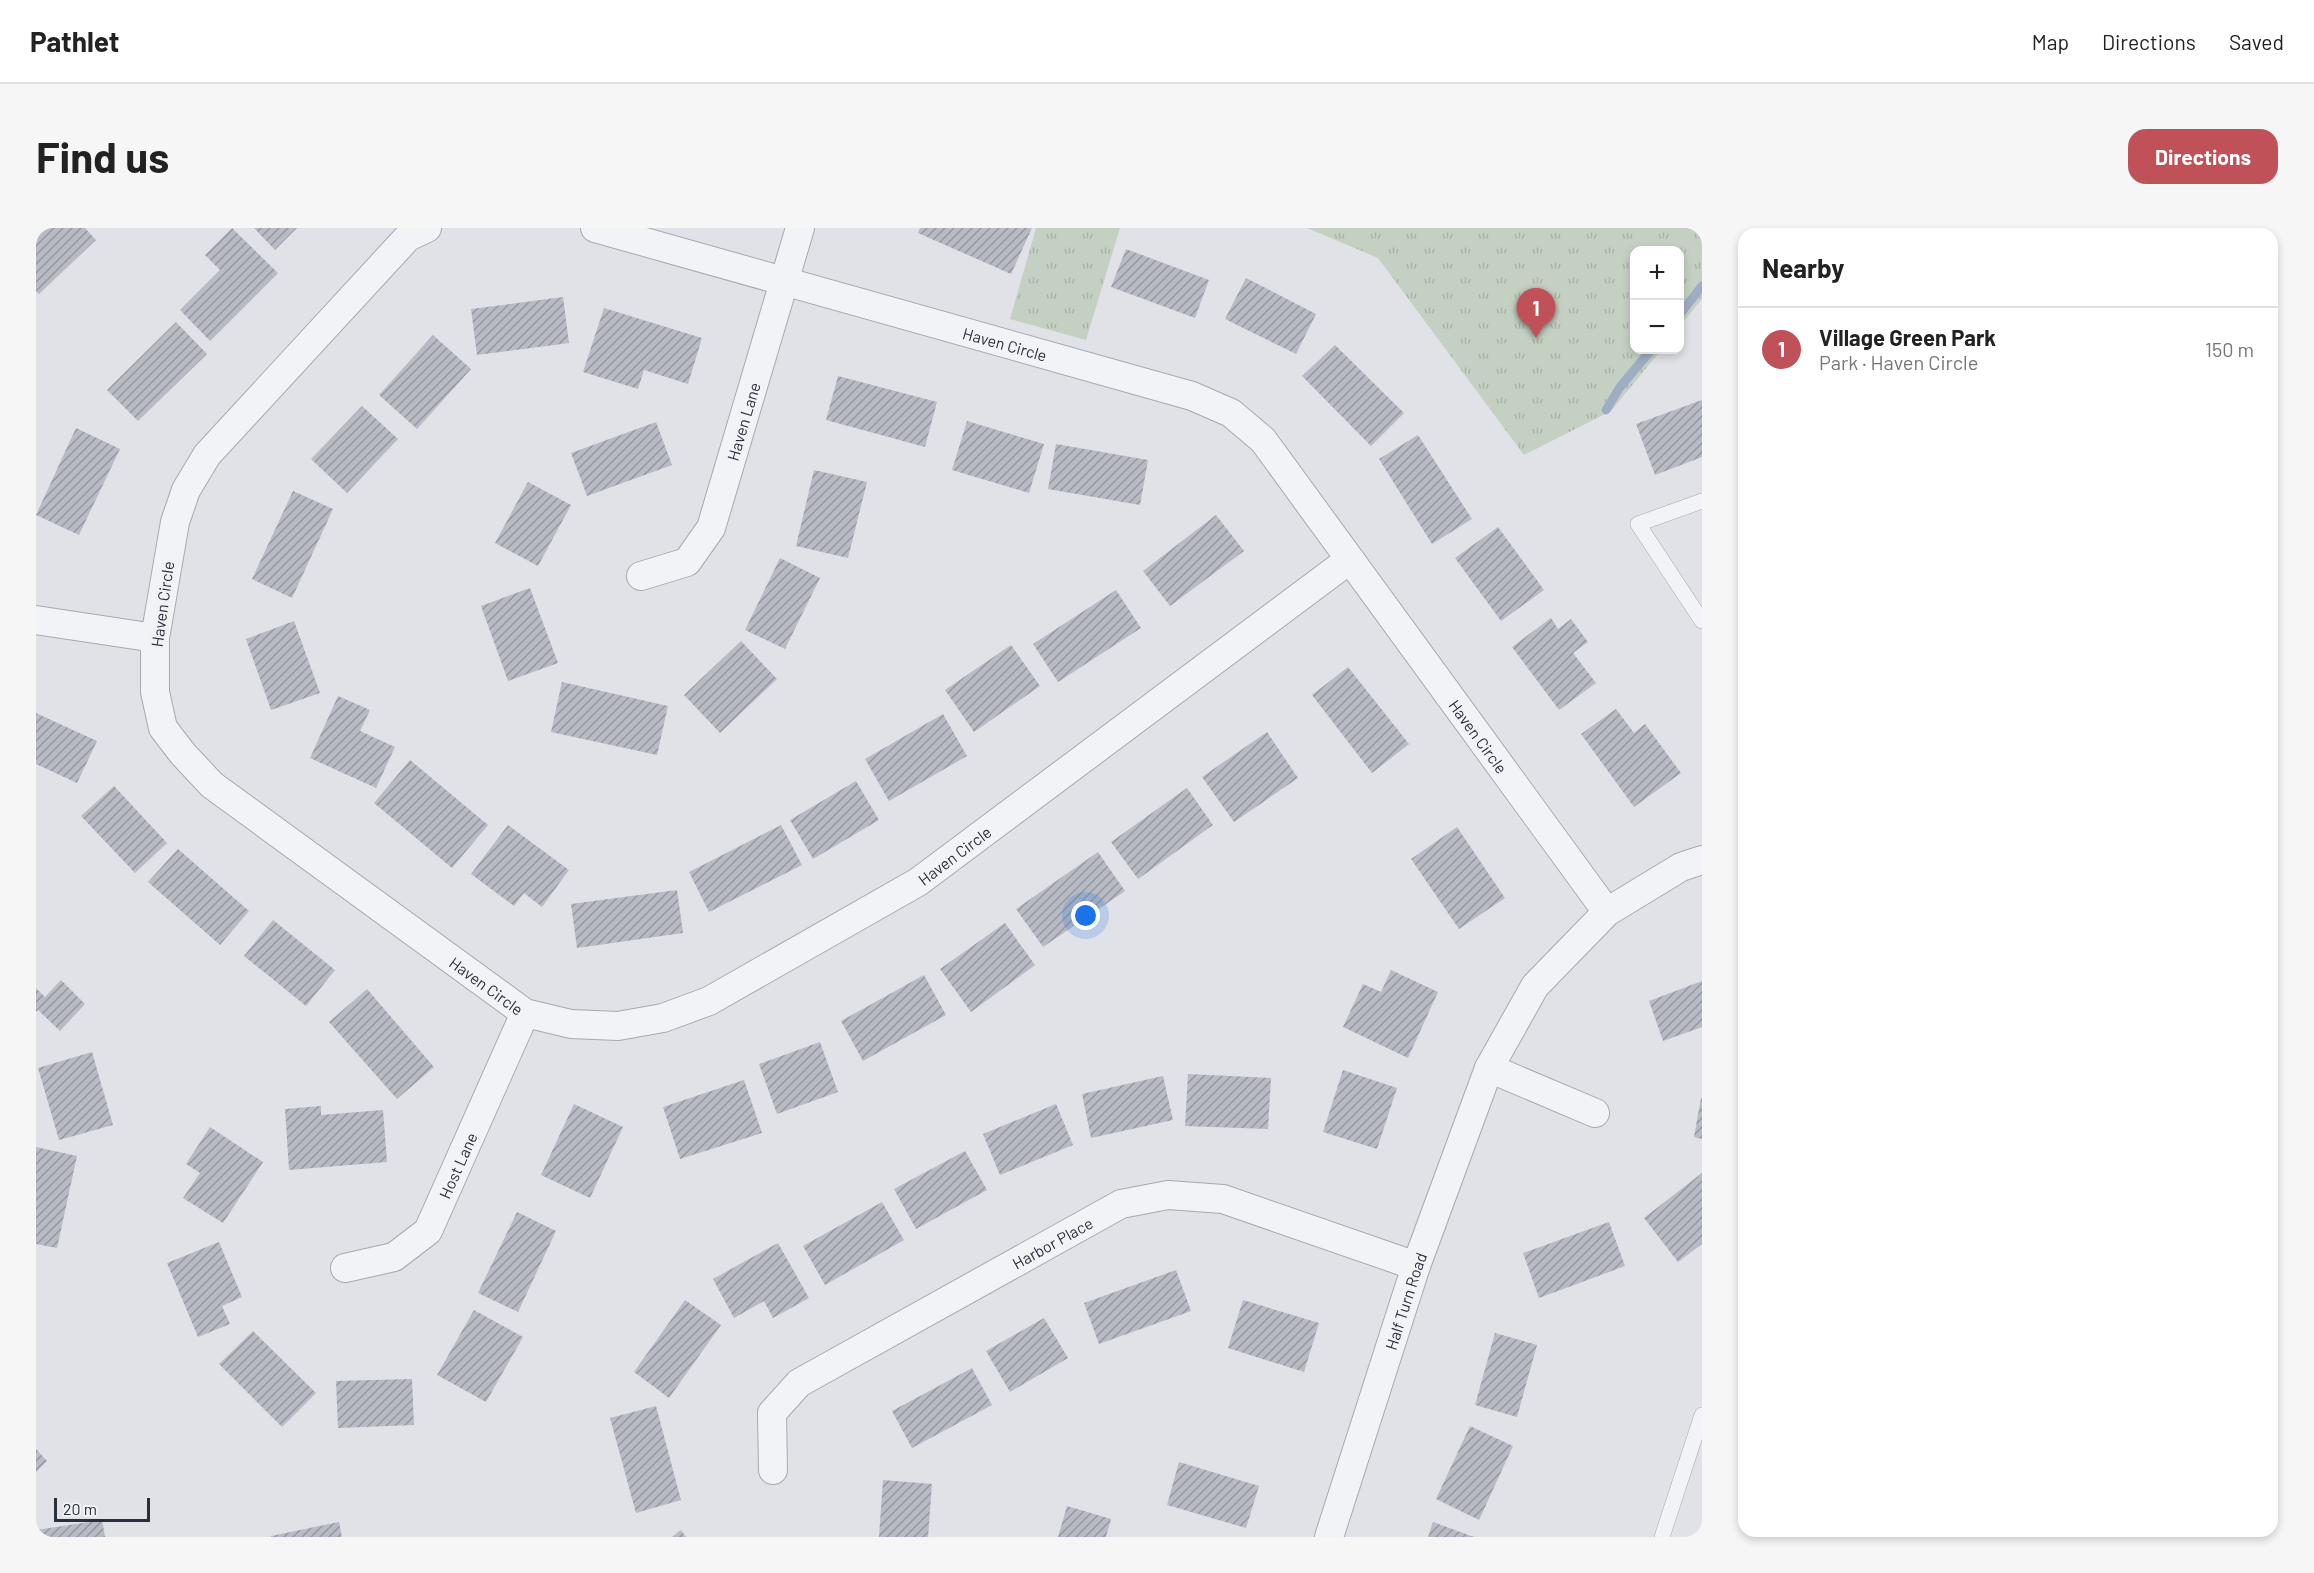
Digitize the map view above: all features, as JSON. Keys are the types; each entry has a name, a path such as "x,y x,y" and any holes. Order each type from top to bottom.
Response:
{"street":[{"name":"Haven Circle","path":"427,228 408,237 207,455 186,490 175,522 155,639 155,692 163,728 212,785 525,1013 571,1024 618,1026 663,1018 709,1001 918,882 1349,560"},
{"name":"Haven Circle","path":"595,228 1192,396 1231,413 1263,440 1607,912"},
{"name":"Haven Lane","path":"641,576 687,562 711,528 800,228"},
{"path":"36,620 155,639"},
{"name":"Half Turn Road","path":"1329,1537 1416,1266 1490,1068 1535,986 1607,912 1681,867 1702,860"},
{"name":"Host Lane","path":"345,1268 394,1257 428,1231 525,1013"},
{"path":"1490,1068 1595,1113"},
{"name":"Harbor Place","path":"772,1470 772,1413 799,1383 1121,1204 1168,1195 1223,1199 1416,1266"}],"lane":[{"path":"1702,501 1638,524 1702,621"},
{"path":"1662,1537 1701,1422"}],"green space":[{"path":"1036,228 1120,228 1086,340 1010,319"},
{"path":"1307,228 1702,228 1702,299 1684,321 1684,246 1630,246 1630,354 1658,354 1611,411 1524,455 1378,258"}],"building":[{"path":"36,228 85,228 96,240 39,294 36,291"},
{"path":"232,228 278,273 210,341 180,310 220,270 205,255"},
{"path":"254,228 297,228 275,250"},
{"path":"920,228 1032,228 1011,274 918,233"},
{"path":"1126,249 1209,280 1195,318 1111,287"},
{"path":"1246,278 1316,314 1296,354 1225,319"},
{"path":"563,297 569,343 477,355 471,309"},
{"path":"604,308 702,338 688,384 644,370 638,389 583,372"},
{"path":"176,322 207,354 138,421 107,390"},
{"path":"433,335 471,369 417,429 379,395"},
{"path":"1335,345 1404,413 1371,446 1302,376"},
{"path":"838,376 937,402 925,447 826,420"},
{"path":"1702,400 1702,457 1655,475 1636,424"},
{"path":"362,406 398,439 347,493 311,459"},
{"path":"967,421 1044,444 1029,493 952,470"},
{"path":"656,422 672,465 587,496 571,453"},
{"path":"76,428 120,449 79,535 36,515"},
{"path":"1418,435 1472,519 1432,544 1379,459"},
{"path":"1056,444 1148,460 1140,505 1048,489"},
{"path":"814,470 867,482 848,558 796,546"},
{"path":"528,482 571,505 538,566 495,543"},
{"path":"293,491 333,509 292,598 252,579"},
{"path":"1216,515 1244,551 1170,606 1143,571"},
{"path":"1498,527 1544,590 1501,621 1455,558"},
{"path":"780,558 820,578 785,649 745,630"},
{"path":"530,588 558,663 508,681 481,606"},
{"path":"1116,590 1141,628 1058,682 1033,644"},
{"path":"1551,618 1558,629 1571,619 1588,642 1573,653 1596,683 1559,710 1512,647"},
{"path":"294,621 320,693 271,710 246,639"},
{"path":"741,641 777,679 720,733 684,695"},
{"path":"1011,645 1040,686 974,732 945,690"},
{"path":"1348,667 1409,744 1372,773 1312,695"},
{"path":"562,682 668,706 657,755 551,732"},
{"path":"338,696 370,710 360,731 395,747 376,788 310,758"},
{"path":"1616,709 1634,733 1645,724 1681,773 1634,807 1581,734"},
{"path":"36,713 97,741 77,783 36,764"},
{"path":"943,714 967,756 889,801 865,759"},
{"path":"1267,732 1298,778 1234,822 1202,777"},
{"path":"410,760 488,825 452,868 374,803"},
{"path":"856,781 879,820 813,859 790,820"},
{"path":"114,786 167,843 135,873 81,816"},
{"path":"1187,788 1213,825 1138,879 1111,842"},
{"path":"508,825 569,870 542,907 524,893 514,906 471,874"},
{"path":"781,825 802,865 709,912 689,872"},
{"path":"1457,827 1505,898 1459,929 1411,859"},
{"path":"178,849 249,911 220,945 148,882"},
{"path":"1098,852 1125,891 1043,947 1016,909"},
{"path":"677,890 683,933 577,948 571,904"},
{"path":"273,920 335,970 306,1006 244,956"},
{"path":"1005,923 1035,965 971,1012 940,969"},
{"path":"1391,970 1438,992 1408,1058 1343,1027 1363,984 1381,992"},
{"path":"924,975 946,1015 863,1061 841,1021"},
{"path":"61,980 85,1004 60,1031 38,1010 36,1012 36,988 45,997"},
{"path":"1702,981 1702,1027 1663,1041 1649,1001"},
{"path":"367,989 434,1067 397,1099 329,1022"},
{"path":"820,1042 838,1092 777,1114 759,1064"},
{"path":"92,1052 113,1125 59,1140 38,1068"},
{"path":"1343,1070 1397,1088 1377,1149 1323,1132"},
{"path":"1188,1074 1271,1078 1268,1129 1185,1126"},
{"path":"1163,1076 1173,1120 1091,1138 1082,1094"},
{"path":"744,1080 762,1133 680,1159 663,1107"},
{"path":"1702,1098 1702,1139 1694,1137"},
{"path":"574,1104 623,1127 590,1198 541,1175"},
{"path":"1056,1104 1073,1145 1000,1175 983,1134"},
{"path":"321,1106 321,1115 383,1110 387,1162 289,1170 285,1109"},
{"path":"210,1127 263,1162 223,1223 183,1198 200,1173 186,1164"},
{"path":"36,1147 77,1156 57,1248 36,1244"},
{"path":"965,1151 987,1190 916,1229 894,1189"},
{"path":"1702,1173 1702,1244 1678,1262 1644,1218"},
{"path":"882,1202 904,1240 825,1285 803,1246"},
{"path":"517,1212 556,1231 518,1312 478,1293"},
{"path":"1609,1222 1625,1266 1539,1298 1523,1253"},
{"path":"219,1242 242,1297 222,1306 230,1324 198,1337 167,1263"},
{"path":"778,1243 809,1298 773,1318 764,1301 734,1318 713,1279"},
{"path":"1176,1270 1191,1311 1099,1344 1084,1303"},
{"path":"685,1300 721,1325 669,1398 634,1372"},
{"path":"1243,1300 1319,1323 1304,1372 1228,1348"},
{"path":"474,1310 523,1337 486,1402 437,1375"},
{"path":"1044,1318 1068,1358 1010,1392 986,1351"},
{"path":"253,1331 316,1393 282,1427 219,1364"},
{"path":"1495,1333 1537,1345 1517,1417 1475,1405"},
{"path":"972,1368 992,1405 912,1448 892,1411"},
{"path":"412,1379 414,1425 338,1428 336,1381"},
{"path":"656,1406 681,1500 636,1513 610,1418"},
{"path":"1470,1426 1513,1446 1479,1520 1436,1499"},
{"path":"36,1449 47,1461 36,1472"},
{"path":"1179,1462 1259,1486 1246,1528 1167,1505"},
{"path":"883,1480 932,1484 928,1537 879,1537"},
{"path":"1067,1506 1111,1519 1106,1537 1058,1537"},
{"path":"102,1520 105,1537 36,1537 36,1530"},
{"path":"339,1522 342,1537 271,1537 271,1536"},
{"path":"1433,1522 1474,1537 1428,1537"},
{"path":"681,1530 686,1537 672,1537"}],"waterway":[{"path":"1684,309 1702,286"},
{"path":"1606,410 1620,387 1648,354"}],"place":[{"name":"Village Green Park","path":"1536,338"}]}
